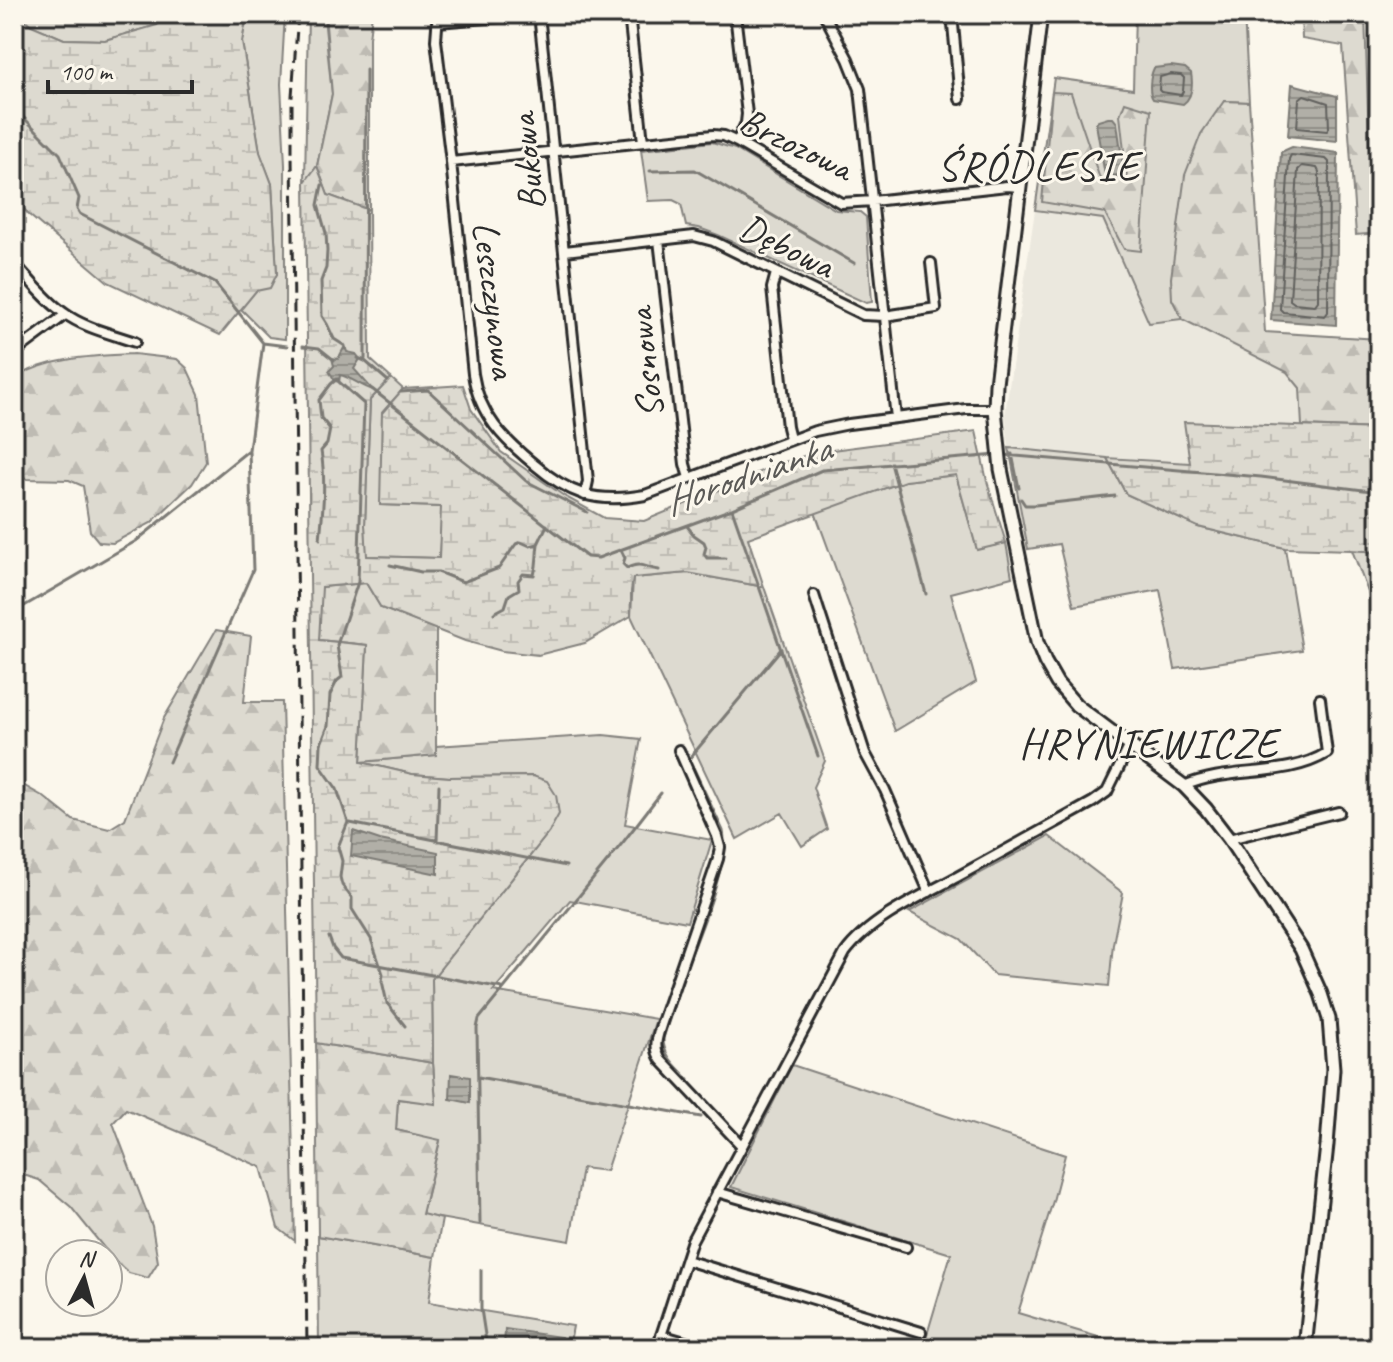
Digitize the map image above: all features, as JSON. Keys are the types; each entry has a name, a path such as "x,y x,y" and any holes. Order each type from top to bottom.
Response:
{"street":[{"path":"437,18 538,14"},
{"name":"Bukowa","path":"538,14 588,481 585,495"},
{"path":"629,14 643,142"},
{"path":"735,14 747,114 737,142"},
{"path":"824,14 860,89 896,418"},
{"path":"952,14 960,99"},
{"path":"1041,14 997,373 995,409 1001,469 1037,642 1057,683 1076,705 1184,786 1206,809 1301,949 1318,985 1329,1019 1333,1069 1305,1348"},
{"name":"Leszczynowa","path":"437,18 436,40 477,394 484,411 500,434 550,477 585,495 624,499 645,495 815,431 966,409 995,409"},
{"name":"Brzozowa","path":"451,162 713,135 737,142 833,199 848,203 1020,187"},
{"name":"Dębowa","path":"565,251 694,236 713,241 863,315 885,316 936,308 931,263"},
{"name":"Sosnowa","path":"659,240 689,478"},
{"path":"14,263 65,315 135,342"},
{"path":"776,273 772,288 790,439"},
{"path":"14,353 65,315"},
{"path":"814,595 865,753 885,790 929,892"},
{"path":"1184,786 1202,779 1302,765 1327,753 1320,699"},
{"path":"657,1348 692,1240 853,941 866,929 929,892 1093,802 1107,792 1130,745"},
{"path":"679,750 720,847 655,1044 656,1052 741,1145"},
{"path":"1229,839 1339,812"},
{"path":"717,1192 906,1247"},
{"path":"686,1260 921,1332"},
{"path":"661,1335 705,1348"}],"shaded area":[{"path":"1035,210 1103,219 1149,323 1182,319 1287,372 1300,388 1302,426 1191,464 1009,448 1005,414"}],"green space":[{"path":"14,14 64,39 105,40 157,25 172,14 247,14 242,42 260,152 272,184 277,274 270,288 256,291 220,335 108,282 28,214 14,195"},
{"path":"18,14 172,14 157,25 105,40 64,39 31,25"},
{"path":"247,14 285,14 281,84 285,165 285,339 269,337 215,283 277,274 272,184 260,153 242,42"},
{"path":"308,14 325,14 332,94 317,166 305,182"},
{"path":"325,14 372,14 369,38 369,210 328,195 317,166 332,94"},
{"path":"1135,14 1244,14 1249,102 1224,101 1172,299 1182,319 1149,323 1103,219 1035,210 1054,78 1133,89"},
{"path":"1301,14 1365,14 1370,175 1379,193 1379,233 1356,235 1343,46 1302,39"},
{"path":"1052,92 1071,93 1101,182 1127,178 1120,115 1125,102 1151,110 1141,251 1124,249 1105,213 1042,202"},
{"path":"1224,101 1249,102 1265,332 1379,339 1379,429 1302,426 1300,388 1287,372 1182,319 1172,299 1171,278 1185,175 1201,134"},
{"path":"712,142 735,149 836,210 860,212 866,217 872,302 866,303 718,235 686,226 681,204 673,200 648,201 641,150"},
{"path":"317,166 328,195 369,210 370,359 391,378 370,400 365,525 367,556 439,558 441,507 380,505 382,413 403,389 463,385 471,409 501,452 564,496 604,518 644,521 775,465 817,452 976,431 1006,543 977,550 956,475 905,481 748,538 764,587 688,573 633,578 631,616 585,643 538,655 502,651 465,641 381,608 366,583 322,587 319,640 367,645 361,762 412,774 533,776 547,781 556,795 559,814 549,832 432,979 433,1063 316,1043 305,182"},
{"path":"134,354 177,359 187,368 199,394 206,462 192,484 151,523 113,543 99,542 90,531 83,486 69,480 27,479 14,470 14,378 57,362"},
{"path":"391,378 403,389 382,413 381,505 442,507 439,558 366,556 370,400"},
{"path":"1184,422 1379,429 1379,552 1285,548 1198,527 1126,494 1107,458 1190,463"},
{"path":"1009,448 1107,458 1126,494 1198,527 1285,548 1302,650 1175,669 1160,590 1074,606 1059,544 1028,549"},
{"path":"956,475 977,549 1006,543 1012,577 951,593 976,682 895,731 815,512 905,481"},
{"path":"1352,550 1379,552 1379,621"},
{"path":"688,573 764,587 825,761 813,787 827,829 802,846 782,813 737,839 631,616 633,578"},
{"path":"366,583 381,608 436,629 436,755 361,762 367,645 319,640 321,587"},
{"path":"216,630 251,636 244,702 282,702 295,1241 278,1228 261,1167 126,1109 113,1123 152,1226 158,1262 148,1278 124,1269 124,1238 96,1238 71,1207 39,1180 14,1172 14,780 44,797 73,820 109,829 125,819 164,718"},
{"path":"603,735 641,739 625,824 712,840 687,922 570,900 493,991 656,1019 606,1171 582,1168 570,1241 422,1215 440,1141 396,1130 398,1099 436,1103 432,979 549,832 533,776 412,774 361,762 435,755 436,746"},
{"path":"1049,836 1123,893 1109,986 994,975 961,939 909,912"},
{"path":"316,1043 433,1063 436,1104 398,1099 396,1130 440,1140 422,1214 442,1219 435,1257 318,1236"},
{"path":"792,1065 1065,1155 1018,1313 1135,1348 923,1348 951,1254 731,1187"},
{"path":"318,1236 435,1257 429,1302 573,1326 569,1348 319,1348"}],"water":[{"path":"1154,68 1185,68 1191,73 1192,90 1183,104 1153,99 1151,96"},
{"path":"1292,84 1337,96 1337,141 1288,136"},
{"path":"1113,118 1117,123 1124,172 1110,177 1105,175 1096,124"},
{"path":"1292,147 1338,153 1336,325 1271,320 1281,152"},
{"path":"345,346 347,352 356,354 360,359 354,369 373,390 340,375 339,382 335,381 329,371 334,366 332,358 338,359"},
{"path":"353,831 438,852 438,874 351,856"},
{"path":"451,1074 470,1077 470,1103 450,1099"},
{"path":"505,1329 561,1337 559,1348 504,1348"}],"waterway":[{"path":"365,359 366,70"},
{"name":"Horodnianka","path":"14,108 60,154 79,198 77,209 80,214 215,283 263,343 287,346"},
{"path":"650,171 695,170 854,263"},
{"path":"322,185 318,205 326,233 327,251 321,281 322,316 334,339 345,349"},
{"path":"14,612 136,541 249,450 263,343"},
{"name":"Horodnianka","path":"303,346 319,348 334,360"},
{"path":"358,358 388,381"},
{"path":"320,539 324,484 321,451 327,444 330,429 321,418 319,400 337,379"},
{"path":"338,379 364,404 358,582 337,645 342,677 330,695 328,726 321,744 320,765 337,789 348,822 338,847 342,861 342,885 352,898 352,909 371,939 383,974 387,1003 405,1026"},
{"name":"Horodnianka","path":"372,389 587,557 598,558 732,509 822,470 997,455"},
{"path":"401,392 428,390 526,481 587,512"},
{"path":"169,762 253,570 249,451"},
{"path":"1012,454 1019,488"},
{"name":"Horodnianka","path":"1005,455 1261,477 1379,492"},
{"path":"891,463 926,594"},
{"path":"1021,499 1025,505 1035,505 1115,496"},
{"path":"732,509 818,756"},
{"path":"390,565 421,572 438,572 463,582 499,568 516,544 538,544 547,525"},
{"path":"687,526 704,542 707,558 725,558"},
{"path":"494,613 505,607 509,595 519,589 518,581 523,574 534,575 538,544"},
{"path":"621,550 625,558 623,564 627,568 640,565 659,570"},
{"path":"689,1080 668,1056 663,1038 712,899 724,844 723,831 689,759 781,649"},
{"path":"437,841 439,785"},
{"path":"480,1223 479,1019 661,793"},
{"path":"350,823 566,866"},
{"path":"329,937 341,958 502,988"},
{"path":"478,1077 701,1117"},
{"path":"481,1270 481,1309 487,1348"}],"railway":[{"path":"298,14 292,96 292,154 307,1348"}],"district":[{"name":"ŚRÓDLESIE","path":"1039,166"},
{"name":"HRYNIEWICZE","path":"1149,743"}]}
